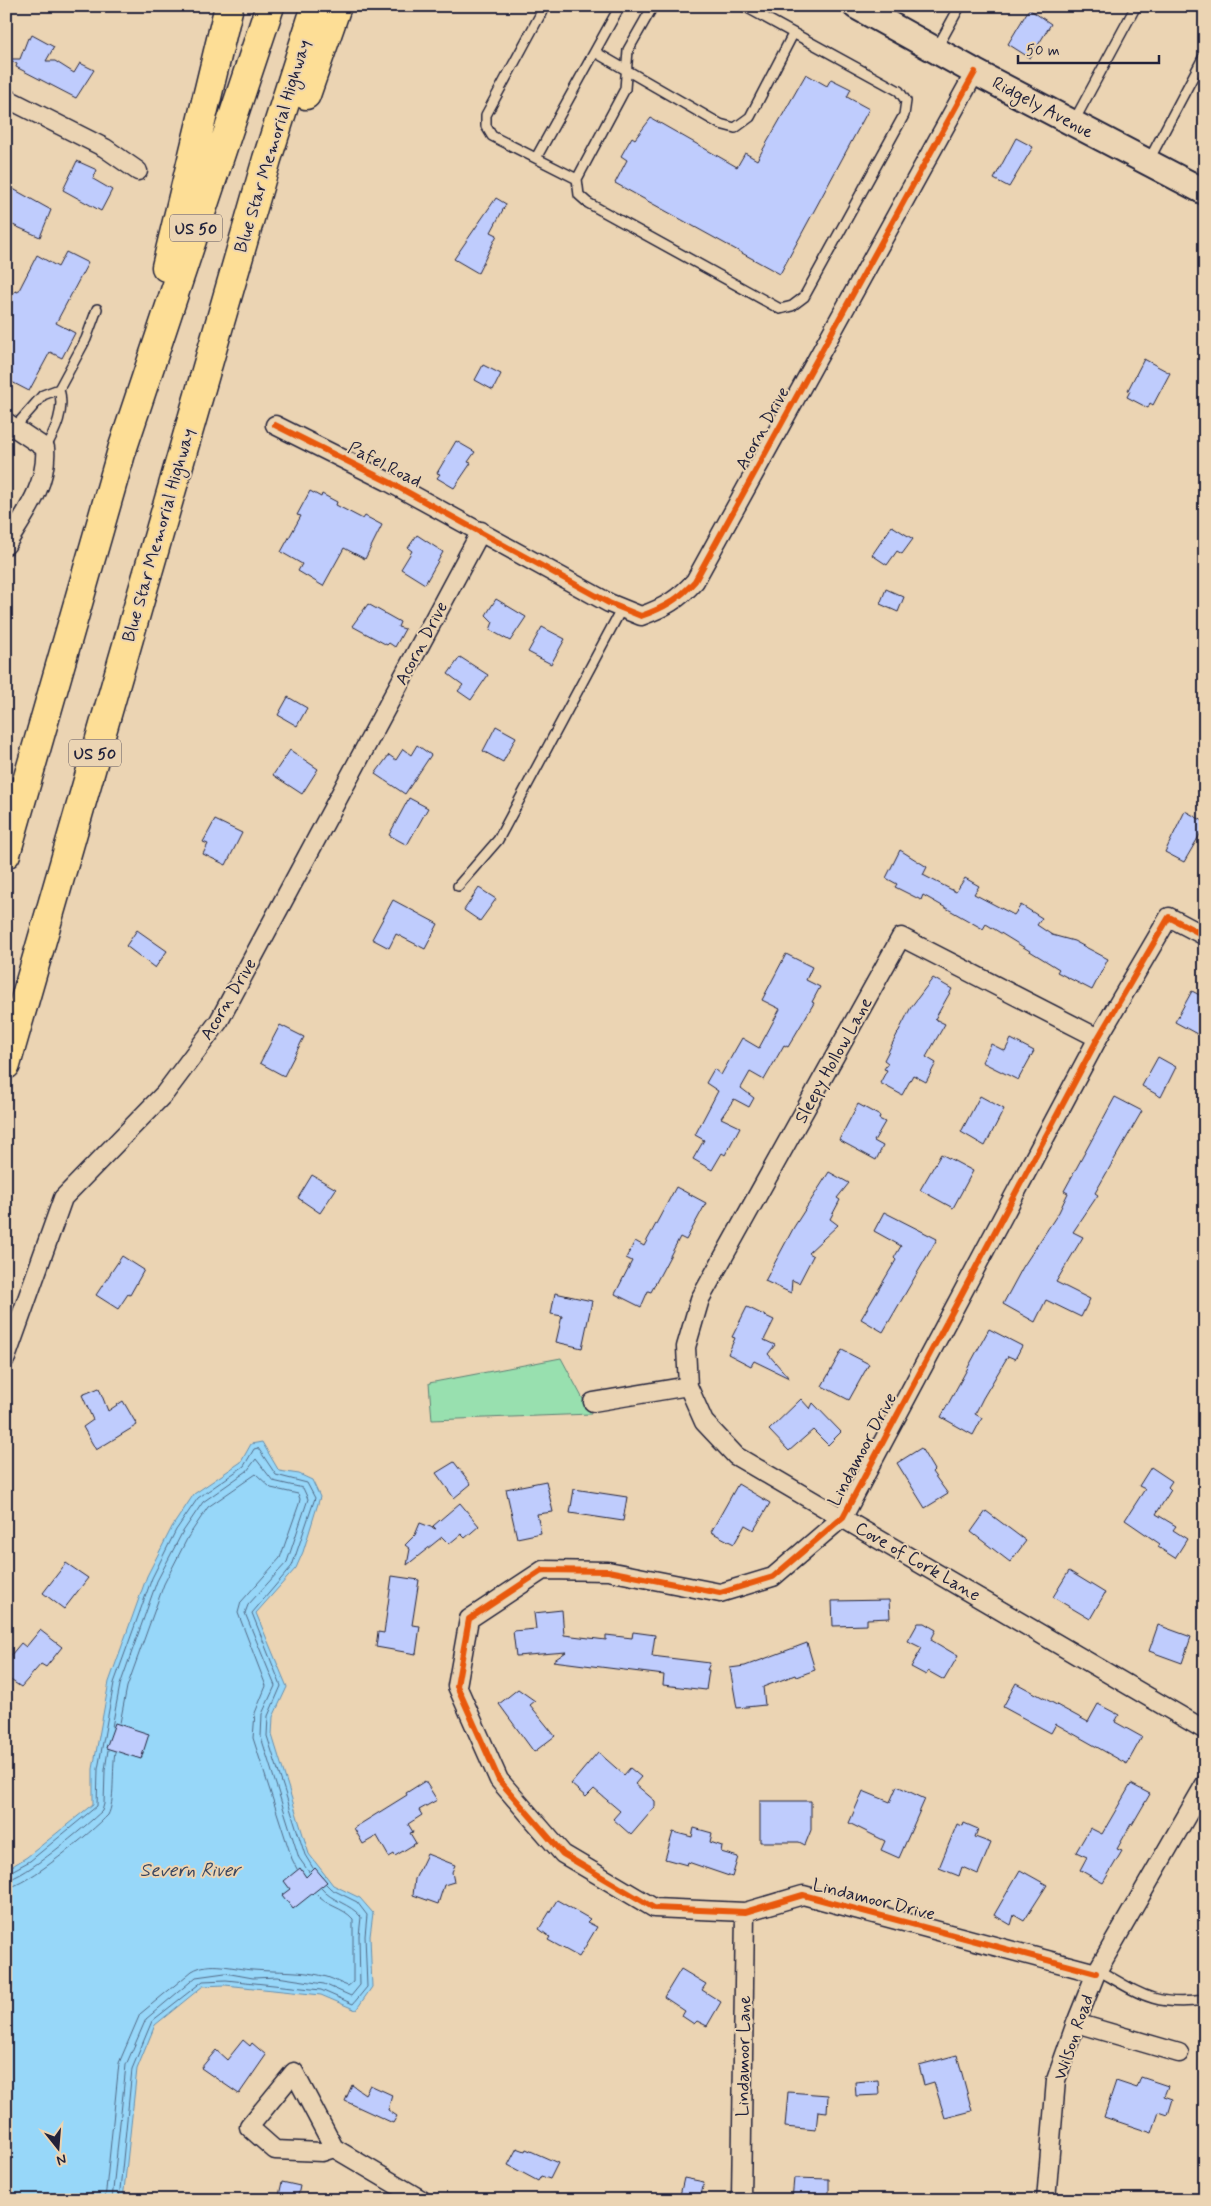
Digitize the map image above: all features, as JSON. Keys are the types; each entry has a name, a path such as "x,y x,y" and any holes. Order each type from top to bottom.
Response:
{"highway":[{"path":"122,450 229,6"},
{"name":"US 50","path":"6,854 122,450 270,6"},
{"name":"Blue Star Memorial Highway","path":"6,1066 267,158 316,6"},
{"path":"185,441 337,6"}],"main road":[{"name":"Ridgely Avenue","path":"856,6 975,72 1205,192"}],"street":[{"name":"Acorn Drive","path":"6,1358 63,1198 165,1093 219,1021 480,531 622,608 641,616 663,609 681,596 695,581 975,72"},
{"path":"6,98 105,148 138,171"},
{"path":"6,545 43,481 46,462 45,448 11,424"},
{"name":"Pafel Road","path":"275,426 480,531"},
{"name":"Lindamoor Drive","path":"1097,1972 803,1895 745,1912 654,1908 562,1854 499,1780 457,1686 469,1619 543,1570 608,1571 720,1593 773,1576 843,1517 1098,1038 1169,917 1205,936"},
{"name":"Sleepy Hollow Lane","path":"688,1386 686,1347 700,1299 901,936 1098,1038"},
{"path":"593,1402 688,1386"},
{"name":"Cove of Cork Lane","path":"688,1386 704,1422 736,1456 1205,1730"},
{"name":"Wilson Road","path":"1046,2200 1056,2080 1076,2023 1097,1972 1205,1784"},
{"name":"Lindamoor Lane","path":"741,2200 745,1912"},
{"path":"1076,2023 1179,2053"},
{"path":"334,2148 322,2152 275,2150 249,2127 294,2072 334,2148 422,2200"}],"lane":[{"path":"545,6 486,115 486,126 492,136 576,179"},
{"path":"536,158 620,6"},
{"path":"653,6 628,50 628,70 625,89 576,179 579,195 588,203 780,308 792,306 804,297 904,115 906,101 900,91 744,6"},
{"path":"936,50 960,6"},
{"path":"1073,123 1136,6"},
{"path":"595,52 720,124 735,128 750,118 793,34"},
{"path":"1148,162 1205,54"},
{"path":"45,448 56,430 62,400 60,389 86,339 97,309"},
{"path":"11,424 43,395 60,389"},
{"path":"458,886 498,840 622,608"},
{"path":"1097,1972 1158,2001 1205,2000"}],"green space":[{"path":"561,1358 591,1414 432,1420 429,1383"}],"water":[{"name":"Severn River","path":"262,1442 279,1471 299,1474 312,1480 320,1497 303,1552 296,1568 256,1613 287,1687 273,1717 272,1735 309,1854 333,1885 360,1898 373,1913 370,1936 372,1987 356,2010 321,1995 225,1985 203,1986 155,2025 137,2069 123,2200 6,2200 6,1870 27,1857 93,1804 93,1769 109,1682 147,1576 172,1527 194,1494 241,1462 251,1444"}],"building":[{"path":"1029,9 1051,24 1030,58 1008,44"},
{"path":"32,35 54,47 46,61 55,61 74,73 80,63 94,70 76,98 16,67 17,64 8,59 20,59 28,38 30,39"},
{"path":"806,74 827,86 831,79 851,89 847,97 869,109 780,274 615,183 627,160 621,156 632,137 635,139 651,118 737,167 745,153 757,160"},
{"path":"1016,138 1033,147 1009,187 994,179"},
{"path":"77,161 97,170 93,179 112,190 101,211 63,190"},
{"path":"6,185 51,210 40,237 6,222"},
{"path":"496,198 506,204 491,232 497,235 478,273 454,259"},
{"path":"66,252 88,263 56,323 75,333 62,358 50,352 29,391 6,379 6,306 15,291 18,292 37,255 58,267"},
{"path":"1144,359 1170,373 1153,405 1150,403 1148,408 1127,397 1130,391 1128,390"},
{"path":"483,365 501,374 493,390 475,380"},
{"path":"456,441 475,452 468,462 471,463 454,488 437,478 440,474 437,473"},
{"path":"310,491 321,497 322,494 337,502 336,505 363,519 365,516 382,525 365,559 344,548 323,586 298,571 302,564 281,552 301,516 297,515"},
{"path":"892,526 913,539 902,554 897,551 887,565 872,555"},
{"path":"417,535 443,552 425,584 401,569 412,551 408,548"},
{"path":"886,589 904,597 898,612 880,604"},
{"path":"496,599 526,617 510,641 490,630 493,622 486,615"},
{"path":"368,604 400,622 398,627 405,629 395,647 389,643 387,645 352,626"},
{"path":"542,627 565,639 551,664 528,652"},
{"path":"460,657 488,675 471,700 458,691 463,685 448,674"},
{"path":"288,697 307,708 297,726 278,715"},
{"path":"496,726 516,737 503,762 483,751"},
{"path":"417,745 431,755 405,794 375,774 389,755 396,760 403,749 411,755"},
{"path":"290,750 318,769 302,794 273,775"},
{"path":"409,798 428,808 407,845 389,835"},
{"path":"1185,811 1205,822 1205,826 1184,862 1165,852"},
{"path":"215,820 242,833 226,865 203,854 208,844 203,842"},
{"path":"900,850 927,867 923,875 956,892 965,878 979,886 974,894 1014,915 1021,905 1042,918 1037,925 1052,935 1074,941 1108,959 1092,990 1057,972 1059,969 986,924 983,929 923,895 921,900 895,887 897,884 886,878"},
{"path":"479,888 496,899 480,921 464,910"},
{"path":"393,900 438,924 425,949 396,934 389,948 372,939"},
{"path":"137,930 167,951 155,968 126,946"},
{"path":"786,954 812,967 806,980 820,987 812,1002 814,1003 788,1047 784,1045 764,1080 750,1072 741,1088 754,1098 749,1107 734,1099 721,1118 740,1127 725,1155 722,1153 712,1170 693,1159 704,1140 695,1135 718,1091 706,1083 714,1069 721,1075 742,1038 759,1048 780,1009 762,1000"},
{"path":"933,978 952,989 935,1019 945,1024 926,1057 936,1063 926,1082 913,1075 902,1095 880,1083 887,1070 884,1069 888,1063 884,1060 911,1007"},
{"path":"1192,991 1205,998 1205,1019 1197,1034 1175,1022"},
{"path":"280,1025 304,1037 284,1076 260,1063"},
{"path":"1011,1039 1034,1051 1018,1080 982,1062 991,1044 1005,1051"},
{"path":"1158,1057 1176,1067 1161,1097 1142,1086"},
{"path":"980,1096 1004,1109 985,1146 961,1132"},
{"path":"1115,1097 1142,1111 1095,1193 1098,1195 1073,1232 1083,1237 1056,1282 1090,1299 1081,1317 1046,1300 1035,1322 1003,1304 1023,1267 1059,1212 1068,1193 1064,1191"},
{"path":"858,1104 880,1116 879,1119 885,1122 874,1141 883,1146 876,1160 839,1140"},
{"path":"941,1154 973,1171 953,1208 920,1190"},
{"path":"829,1172 849,1183 837,1198 840,1200 830,1219 838,1225 808,1253 813,1256 799,1283 792,1280 791,1293 765,1281 794,1227"},
{"path":"312,1175 336,1189 320,1213 298,1198"},
{"path":"676,1187 706,1203 686,1240 680,1237 651,1292 648,1291 641,1307 615,1294 632,1261 626,1258 635,1241 644,1246"},
{"path":"884,1212 937,1239 883,1332 861,1319 896,1260 894,1258 901,1246 874,1231"},
{"path":"122,1256 144,1270 130,1295 128,1294 118,1309 96,1295"},
{"path":"555,1293 592,1301 582,1348 556,1342 562,1316 551,1314"},
{"path":"747,1307 774,1320 764,1340 775,1345 768,1354 789,1378 754,1361 751,1366 728,1354 735,1338 732,1337"},
{"path":"989,1329 1022,1346 1015,1359 1008,1356 983,1398 975,1414 982,1418 973,1435 941,1417"},
{"path":"842,1350 869,1364 849,1400 822,1386"},
{"path":"99,1388 108,1411 123,1401 137,1425 96,1450 83,1427 93,1420 82,1395"},
{"path":"801,1399 810,1409 813,1403 841,1432 828,1445 813,1430 789,1451 769,1430"},
{"path":"921,1448 934,1470 932,1472 948,1494 925,1508 897,1463"},
{"path":"454,1462 471,1484 454,1498 436,1473"},
{"path":"1151,1467 1172,1481 1168,1487 1171,1490 1156,1514 1176,1526 1173,1530 1187,1539 1175,1558 1158,1547 1160,1544 1125,1520 1145,1489 1139,1486"},
{"path":"546,1481 553,1512 537,1514 541,1533 517,1538 506,1489"},
{"path":"738,1484 770,1503 754,1530 745,1525 734,1544 711,1532"},
{"path":"574,1489 627,1497 623,1521 570,1513"},
{"path":"460,1503 479,1526 465,1538 461,1534 449,1544 442,1537 407,1565 410,1549 405,1545 415,1535 420,1523 436,1529 433,1526"},
{"path":"986,1511 1026,1541 1010,1562 971,1532"},
{"path":"66,1563 88,1578 64,1609 43,1593"},
{"path":"1069,1571 1105,1593 1090,1619 1053,1597"},
{"path":"392,1576 419,1580 412,1625 420,1626 416,1654 376,1647 378,1632 384,1633"},
{"path":"889,1600 890,1618 867,1619 867,1625 833,1626 832,1601"},
{"path":"562,1610 564,1635 606,1640 606,1635 632,1638 633,1632 655,1635 652,1656 710,1663 707,1670 709,1670 706,1690 663,1685 664,1675 553,1661 566,1652 516,1656 513,1631 536,1629 534,1613"},
{"path":"918,1623 924,1623 936,1630 931,1640 958,1656 944,1680 928,1671 926,1675 911,1667 922,1648 908,1641"},
{"path":"1158,1625 1191,1637 1182,1663 1149,1651"},
{"path":"40,1630 62,1647 46,1667 41,1664 21,1687 6,1677 6,1661 21,1643 26,1647"},
{"path":"807,1643 815,1670 763,1687 765,1705 737,1708 730,1668 745,1666"},
{"path":"1016,1683 1088,1722 1098,1704 1119,1715 1115,1722 1142,1737 1127,1764 1056,1724 1051,1733 1003,1707"},
{"path":"518,1689 535,1701 530,1705 555,1736 534,1752 499,1704"},
{"path":"115,1723 149,1734 141,1759 106,1748"},
{"path":"598,1752 624,1775 630,1768 641,1777 635,1784 655,1801 655,1807 631,1835 613,1819 620,1811 594,1789 586,1797 571,1784"},
{"path":"425,1781 437,1800 419,1810 422,1815 408,1824 413,1832 410,1833 416,1843 395,1856 394,1854 389,1857 377,1836 363,1844 354,1828 407,1795 406,1793"},
{"path":"1131,1784 1150,1794 1117,1849 1122,1851 1103,1883 1080,1870 1087,1857 1076,1852 1090,1828 1102,1834"},
{"path":"897,1786 925,1799 899,1858 881,1850 885,1841 849,1823 863,1791 890,1802"},
{"path":"760,1801 811,1801 811,1830 805,1845 799,1842 760,1842"},
{"path":"964,1823 978,1829 975,1837 991,1843 978,1874 962,1867 959,1876 939,1868 957,1824 963,1826"},
{"path":"694,1828 712,1833 710,1842 722,1846 721,1852 738,1857 732,1877 688,1862 687,1865 665,1859 673,1832 692,1837"},
{"path":"427,1854 455,1865 452,1872 454,1882 444,1885 438,1904 413,1895 415,1879"},
{"path":"300,1868 306,1877 315,1868 327,1882 293,1909 282,1895 290,1889 284,1881"},
{"path":"1020,1870 1047,1885 1024,1921 1014,1915 1011,1925 994,1915"},
{"path":"557,1900 590,1919 587,1922 597,1927 579,1957 548,1940 550,1937 539,1929"},
{"path":"681,1969 706,1984 702,1990 721,2002 707,2026 697,2021 694,2024 682,2016 685,2011 664,1997"},
{"path":"243,2040 250,2046 252,2043 266,2055 239,2094 201,2068 216,2050 227,2060"},
{"path":"957,2055 972,2111 945,2118 934,2082 924,2085 919,2065"},
{"path":"1141,2077 1168,2086 1164,2096 1173,2099 1168,2115 1159,2112 1152,2133 1104,2117 1116,2081 1137,2088"},
{"path":"878,2080 879,2095 856,2096 855,2082"},
{"path":"352,2085 365,2094 370,2085 392,2095 388,2110 397,2116 393,2123 345,2101"},
{"path":"788,2092 828,2095 827,2112 818,2111 816,2130 785,2127"},
{"path":"517,2148 525,2151 526,2149 558,2163 550,2179 541,2176 538,2181 508,2165"},
{"path":"684,2178 704,2182 700,2200 679,2200"},
{"path":"794,2178 829,2179 829,2200 792,2200"},
{"path":"282,2182 300,2186 297,2200 278,2200"}],"cycle path":[{"path":"275,425 389,482 609,603 641,616 657,610 677,598 695,581 975,72"},
{"path":"1096,1973 803,1895 745,1912 654,1908 563,1854 499,1780 457,1686 469,1619 543,1570 608,1571 720,1593 773,1577 843,1517 1098,1038 1169,917 1205,936"}]}
